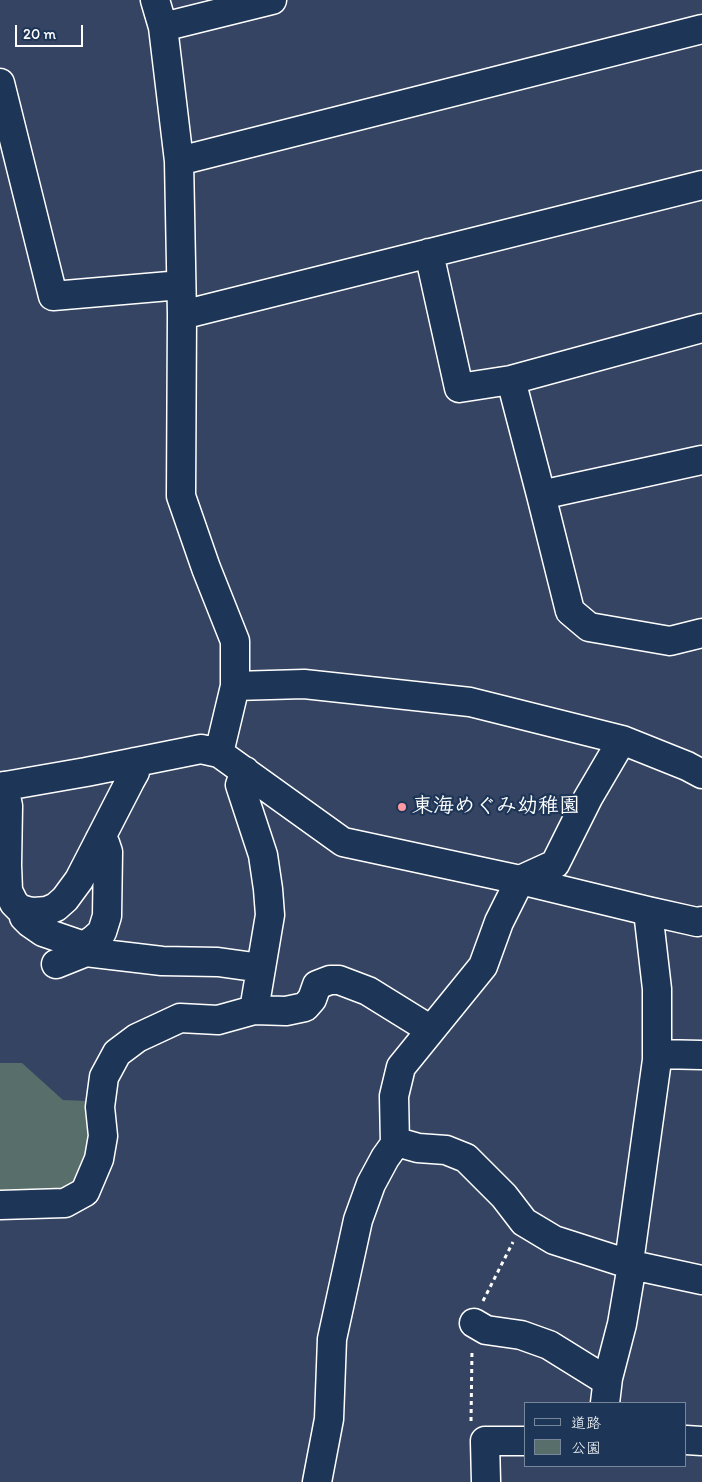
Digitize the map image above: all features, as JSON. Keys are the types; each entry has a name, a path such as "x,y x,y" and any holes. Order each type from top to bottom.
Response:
{"street":[{"path":"155,0 163,27 179,161 182,315 181,496 206,568 235,641 235,686 219,753"},
{"path":"163,27 272,0"},
{"path":"179,161 702,29"},
{"path":"0,83 53,296 181,285"},
{"path":"182,315 702,185"},
{"path":"429,253 459,388 510,380 702,328"},
{"path":"510,380 542,495 570,611 589,626 670,641 702,633"},
{"path":"542,495 702,460"},
{"path":"235,686 304,684 470,702 622,740 702,774"},
{"path":"317,1482 329,1419 332,1340 344,1277 358,1220 371,1184 384,1158 395,1144 394,1096 401,1067 483,966 499,922 520,880 555,864 588,798 622,740"},
{"path":"135,762 135,772 79,880 65,899 56,907 34,912 25,910 14,903 8,891 8,806 2,786 201,749 219,753 343,842 520,880 697,922 702,921"},
{"path":"245,771 240,785 263,855 270,916 254,1010"},
{"path":"56,964 85,949 102,932 106,916 108,852 105,844 100,839"},
{"path":"25,910 24,917 43,932 85,949 162,961 218,962 261,968"},
{"path":"474,1323 486,1330 521,1335 549,1345 606,1392 622,1324 632,1265 630,1255 656,1054 657,989 648,911"},
{"path":"0,1205 65,1203 85,1192 98,1159 103,1136 100,1106 104,1077 117,1053 137,1038 180,1018 218,1020 254,1010 286,1011 305,1007 312,999 317,985 330,980 339,980 368,991 431,1030"},
{"path":"656,1054 702,1055"},
{"path":"395,1144 446,1150 466,1158 504,1196 524,1222 554,1240 632,1265 702,1280"},
{"path":"687,1440 702,1440"},
{"path":"486,1482 485,1441 524,1442"}],"green space":[{"path":"0,1063 22,1063 63,1100 88,1101 89,1138 80,1183 59,1197 0,1199"}],"place":[{"name":"東海めぐみ幼稚園","path":"402,807"}]}
